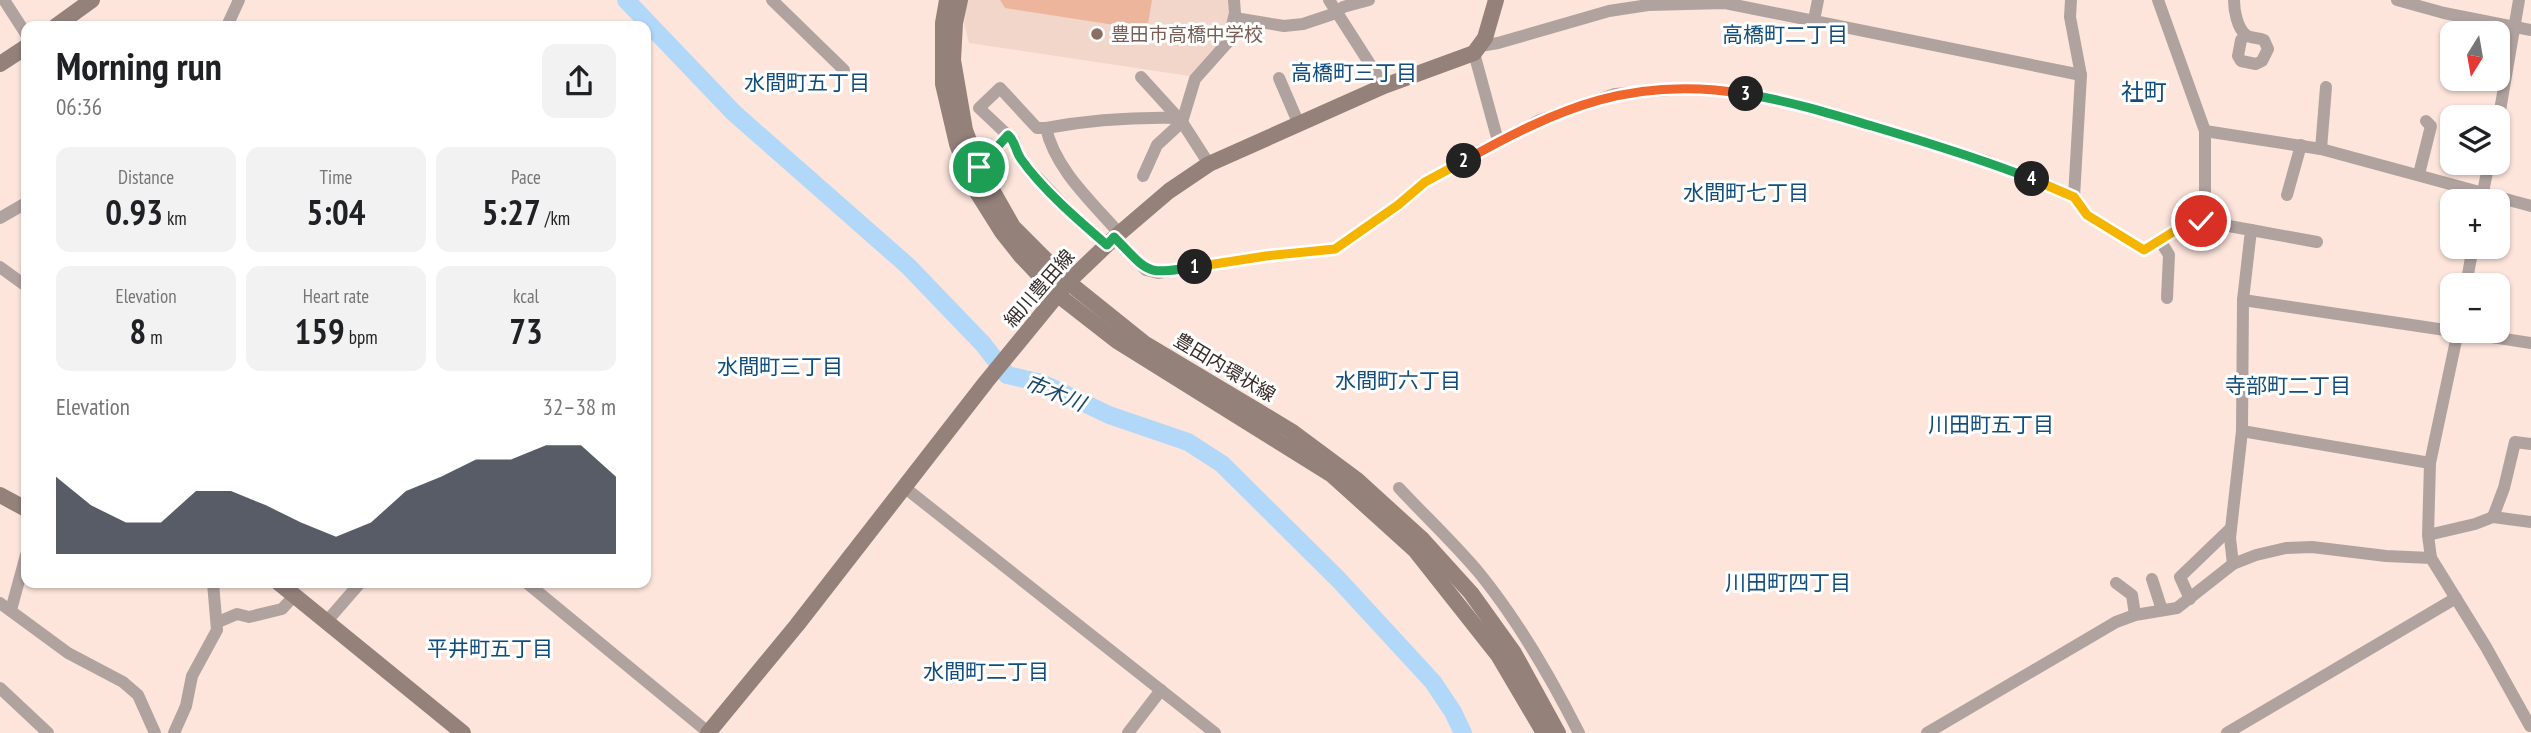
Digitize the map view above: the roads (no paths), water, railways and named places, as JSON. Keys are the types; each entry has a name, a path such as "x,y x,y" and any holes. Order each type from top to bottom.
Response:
{"street":[{"path":"4,0 21,26"},
{"path":"63,21 92,0"},
{"path":"229,21 239,0"},
{"path":"772,0 844,70"},
{"name":"豊田内環状線","path":"947,0 943,23 943,84 949,115 975,189 1002,232 1117,341 1332,475 1415,550 1498,655 1544,733"},
{"name":"豊田内環状線","path":"960,0 955,23 953,60 965,130 979,167 1013,227 1063,289 1144,343 1291,431 1357,480 1423,540 1472,593 1514,653 1558,733"},
{"path":"1143,176 1157,145 1180,120 1194,81 1223,49 1235,18 1234,0"},
{"path":"1329,0 1384,86"},
{"path":"1235,18 1284,26 1303,24 1336,13 1343,7 1369,0"},
{"path":"1496,0 1485,37 1477,49 1498,141"},
{"path":"1814,20 1818,0"},
{"path":"2071,0 2070,17 2081,75 2074,197"},
{"path":"2158,0 2205,131 2206,221"},
{"path":"2234,0 2236,17 2246,35"},
{"path":"2397,0 2444,13 2531,30"},
{"path":"2501,105 2519,0"},
{"path":"1477,49 1647,2 1725,3 2081,75"},
{"name":"細川豊田線","path":"709,733 797,625 990,377 1063,289 1113,239 1169,191 1209,164 1298,122 1477,49"},
{"path":"0,64 21,50"},
{"path":"1141,77 1180,120 1209,164"},
{"path":"1279,78 1298,122"},
{"path":"2321,149 2326,87"},
{"path":"1113,239 1074,216 1021,160 1014,141 979,108 1000,88 1037,128 1129,117 1180,120"},
{"path":"1046,128 1050,147 1113,239 1146,270 1158,273 1266,256 1335,249 1398,205 1425,182 1498,141 1552,115 1615,94 1698,88 1730,91 1797,104 1987,161 2074,197 2087,215 2144,250 2161,242 2181,227 2206,221 2317,242"},
{"path":"2418,174 2431,126 2426,121"},
{"path":"2205,131 2321,149 2418,174 2460,189"},
{"path":"979,167 1008,135"},
{"path":"2287,195 2301,145"},
{"path":"2510,202 2531,206"},
{"path":"0,218 21,206"},
{"path":"2232,564 2230,538 2242,431 2243,300 2251,230"},
{"path":"2161,242 2169,255 2166,298"},
{"path":"0,267 21,282"},
{"path":"2243,300 2440,329"},
{"path":"2510,340 2531,343"},
{"path":"2453,343 2430,463 2428,535 2431,558 2530,726"},
{"path":"2242,431 2430,463"},
{"path":"2493,517 2504,488 2515,442 2531,444"},
{"path":"904,487 1215,733"},
{"path":"1399,488 1479,573 1505,608 1565,705 1579,733"},
{"path":"0,495 21,506"},
{"path":"2428,535 2493,517 2531,522"},
{"path":"2190,599 2180,577 2231,528"},
{"path":"1927,733 2091,635 2134,615 2177,608 2232,564 2256,555 2286,548 2312,547 2386,556 2431,558"},
{"path":"21,567 5,606 68,653 123,682 138,695 155,733"},
{"path":"2152,579 2162,610"},
{"path":"2116,583 2132,595 2134,615"},
{"path":"174,733 186,706 192,676 217,630 214,588"},
{"path":"285,588 463,733"},
{"path":"327,621 356,588"},
{"path":"533,588 709,733"},
{"path":"218,622 237,614 249,617 282,609 294,596"},
{"path":"2227,733 2456,598"},
{"path":"0,688 48,733"},
{"path":"1128,733 1161,690"}],"waterway":[{"name":"市木川","path":"626,0 646,21"},
{"name":"市木川","path":"651,26 734,113 908,266 983,344 1007,375 1042,383 1109,415 1188,442 1222,464 1339,580 1433,682 1463,733"}],"place":[{"name":"豊田市高橋中学校","path":"1097,34"}],"district":[{"name":"高橋町二丁目","path":"1785,35"},
{"name":"高橋町三丁目","path":"1354,73"},
{"name":"水間町五丁目","path":"807,83"},
{"name":"社町","path":"2144,92"},
{"name":"水間町七丁目","path":"1746,193"},
{"name":"水間町三丁目","path":"780,367"},
{"name":"水間町六丁目","path":"1398,381"},
{"name":"寺部町二丁目","path":"2288,386"},
{"name":"川田町五丁目","path":"1991,425"},
{"name":"川田町四丁目","path":"1788,583"},
{"name":"平井町五丁目","path":"490,649"},
{"name":"水間町二丁目","path":"986,672"}]}
